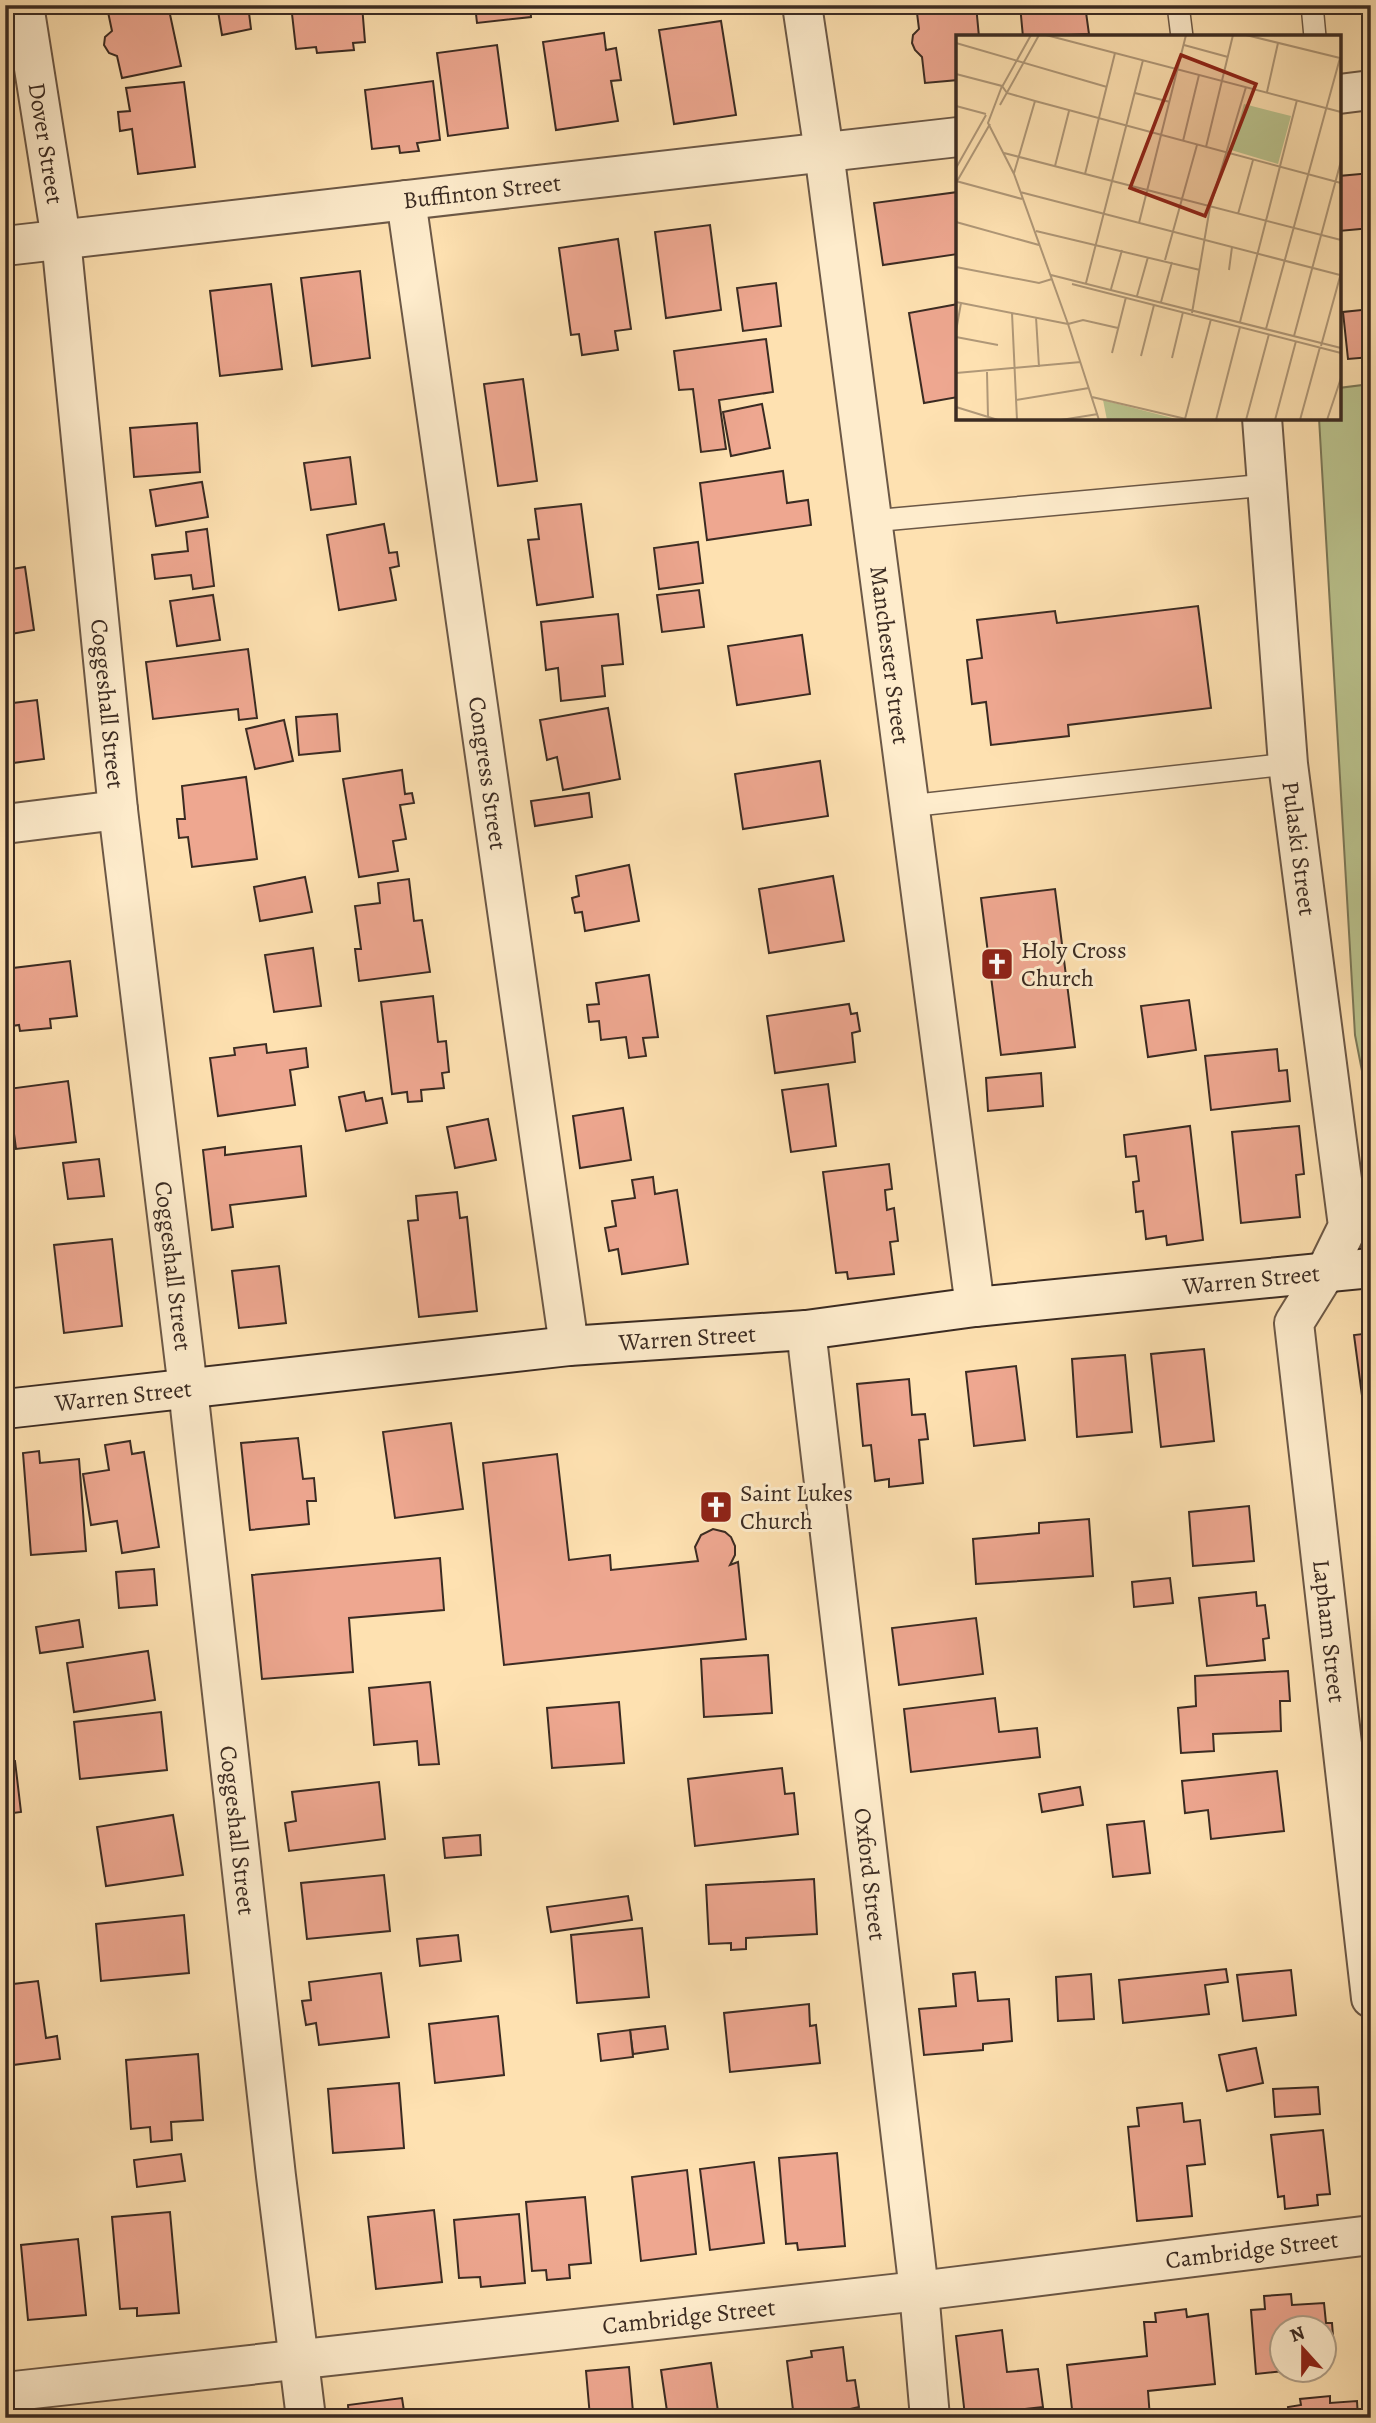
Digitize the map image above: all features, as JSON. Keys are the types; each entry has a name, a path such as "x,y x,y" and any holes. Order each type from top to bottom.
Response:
{"street":[{"name":"Dover Street","path":"24,5 61,239"},
{"name":"Manchester Street","path":"802,5 824,152 975,1307"},
{"path":"1341,93 1371,90"},
{"name":"Buffinton Street","path":"5,246 956,137"},
{"name":"Congress Street","path":"406,200 569,1346"},
{"name":"Coggeshall Street","path":"61,239 118,810 188,1389 276,2176 306,2418"},
{"name":"Pulaski Street","path":"1262,420 1288,764 1348,1226 1325,1273"},
{"path":"5,824 118,810"},
{"name":"Warren Street","path":"5,1409 569,1346 806,1330 975,1307 1371,1268"},
{"name":"Lapham Street","path":"1325,1273 1294,1323 1371,1998"},
{"name":"Oxford Street","path":"806,1330 919,2291 930,2418"},
{"name":"Cambridge Street","path":"5,2392 919,2291 1371,2235"}],"lane":[{"path":"1178,5 1182,35"},
{"path":"1312,5 1315,35"},
{"path":"872,520 1266,485"},
{"path":"909,806 1288,764"}],"green space":[{"path":"1371,384 1371,1117 1355,1035 1319,420 1341,420 1341,388"}],"building":[{"path":"141,5 168,5 181,66 122,78 117,56 109,53 104,45 105,37 112,31 108,12"},
{"path":"217,5 248,5 251,29 222,35"},
{"path":"291,5 362,5 365,42 353,43 354,50 317,53 316,47 296,49"},
{"path":"475,5 530,5 531,17 477,23"},
{"path":"916,5 976,5 979,35 956,35 956,80 925,83 922,57 912,43 913,35 919,29"},
{"path":"1020,5 1085,5 1089,34 1023,35"},
{"path":"721,21 736,115 674,124 659,30"},
{"path":"604,33 606,50 616,48 621,80 611,81 618,121 556,130 543,42"},
{"path":"497,45 508,128 448,136 437,53"},
{"path":"433,81 440,140 417,143 419,151 400,153 399,146 372,149 365,90"},
{"path":"184,82 195,167 138,174 132,129 120,131 118,112 130,111 126,88"},
{"path":"1371,173 1371,228 1341,231 1341,176"},
{"path":"956,192 956,254 883,265 874,203"},
{"path":"710,225 721,310 666,318 655,232"},
{"path":"618,239 631,329 615,331 618,350 582,355 579,334 571,335 559,248"},
{"path":"360,271 370,358 312,366 301,278"},
{"path":"776,283 781,326 743,331 737,288"},
{"path":"271,284 282,369 220,376 210,291"},
{"path":"956,304 956,397 924,403 909,313"},
{"path":"1371,309 1371,357 1348,359 1343,312"},
{"path":"766,339 773,392 719,400 726,449 701,452 693,389 679,390 674,351"},
{"path":"523,379 537,481 498,486 484,384"},
{"path":"762,404 770,448 731,456 723,412"},
{"path":"197,423 200,472 134,477 130,428"},
{"path":"350,457 356,504 311,510 304,463"},
{"path":"783,471 787,503 808,500 811,525 707,540 700,483"},
{"path":"202,482 208,517 156,526 150,490"},
{"path":"581,504 593,597 537,605 528,540 539,539 535,509"},
{"path":"384,524 389,553 397,552 399,566 390,568 396,600 339,610 327,535"},
{"path":"207,529 214,586 193,589 191,575 155,579 152,555 188,551 186,532"},
{"path":"698,542 703,583 659,589 654,548"},
{"path":"25,567 34,630 5,635 5,570"},
{"path":"699,590 704,627 662,632 657,595"},
{"path":"213,595 220,640 177,646 170,601"},
{"path":"1198,606 1211,708 1068,725 1069,736 991,745 986,702 972,704 967,660 982,658 977,620 1055,611 1057,623"},
{"path":"618,614 623,664 602,666 605,696 561,701 558,668 546,670 541,622"},
{"path":"802,635 810,694 737,705 728,646"},
{"path":"248,649 257,718 239,720 238,709 153,719 146,662"},
{"path":"37,700 44,759 5,764 5,704"},
{"path":"608,708 620,779 563,790 557,757 547,760 540,720"},
{"path":"337,714 340,751 299,755 296,717"},
{"path":"284,720 293,761 255,769 246,729"},
{"path":"820,761 828,816 743,829 735,774"},
{"path":"402,770 405,794 412,793 414,803 400,805 406,839 393,841 398,871 359,877 343,779"},
{"path":"246,777 257,859 192,867 188,837 179,838 177,819 185,819 182,786"},
{"path":"589,793 592,817 535,826 531,801"},
{"path":"629,865 639,921 585,931 582,912 575,913 572,898 579,896 576,876"},
{"path":"833,876 844,941 769,953 759,889"},
{"path":"305,877 312,912 260,921 254,887"},
{"path":"409,879 414,921 422,920 430,972 359,981 355,949 361,949 355,906 380,903 378,883"},
{"path":"1055,889 1075,1047 1001,1055 981,898"},
{"path":"313,948 321,1006 274,1012 265,955"},
{"path":"70,961 77,1016 50,1019 51,1028 20,1031 19,1025 5,1027 5,969"},
{"path":"649,975 658,1037 643,1038 646,1056 629,1058 626,1037 601,1040 599,1021 589,1022 587,1005 599,1004 596,983"},
{"path":"433,996 438,1042 446,1041 449,1072 442,1073 444,1088 421,1090 422,1101 408,1102 407,1092 392,1094 381,1002"},
{"path":"1189,1000 1196,1050 1148,1057 1141,1006"},
{"path":"849,1004 851,1014 857,1013 860,1031 852,1033 855,1062 775,1073 767,1016"},
{"path":"266,1044 267,1053 306,1048 308,1067 290,1070 295,1105 218,1116 210,1058 235,1055 234,1048"},
{"path":"1277,1049 1279,1071 1287,1070 1290,1101 1211,1110 1205,1056"},
{"path":"1041,1073 1043,1106 988,1111 986,1078"},
{"path":"68,1081 76,1142 16,1149 8,1089"},
{"path":"828,1084 836,1146 791,1152 782,1090"},
{"path":"364,1092 366,1101 382,1098 387,1123 346,1131 339,1097"},
{"path":"623,1108 631,1160 580,1168 573,1116"},
{"path":"488,1119 496,1160 455,1168 447,1127"},
{"path":"1190,1126 1203,1240 1167,1245 1166,1236 1146,1239 1143,1211 1136,1212 1133,1182 1139,1181 1136,1156 1126,1157 1124,1135"},
{"path":"1299,1126 1304,1174 1296,1175 1300,1217 1241,1223 1232,1132"},
{"path":"301,1146 306,1196 230,1205 233,1227 212,1230 203,1150 225,1147 225,1155"},
{"path":"99,1159 104,1196 68,1199 63,1163"},
{"path":"889,1164 892,1189 885,1190 887,1210 894,1208 898,1241 890,1242 894,1274 848,1279 847,1272 836,1273 823,1172"},
{"path":"653,1177 655,1194 677,1190 688,1264 622,1274 618,1249 609,1251 605,1228 616,1226 612,1201 635,1198 632,1180"},
{"path":"457,1192 460,1218 467,1217 477,1311 419,1317 408,1221 418,1220 416,1196"},
{"path":"112,1239 122,1326 64,1333 54,1245"},
{"path":"279,1266 286,1323 239,1328 232,1271"},
{"path":"1371,1333 1371,1441 1368,1441 1354,1335"},
{"path":"1204,1349 1214,1441 1161,1447 1151,1354"},
{"path":"1125,1355 1132,1432 1077,1437 1072,1359"},
{"path":"1016,1366 1025,1440 974,1446 966,1372"},
{"path":"909,1379 912,1415 925,1414 928,1439 919,1440 923,1483 889,1487 889,1479 875,1481 871,1445 863,1446 857,1384"},
{"path":"451,1423 463,1509 395,1518 383,1432"},
{"path":"298,1438 303,1479 314,1478 316,1501 307,1501 309,1524 250,1530 241,1443"},
{"path":"130,1441 132,1454 144,1452 159,1547 122,1553 117,1521 91,1525 83,1474 109,1470 105,1445"},
{"path":"39,1451 40,1463 79,1459 86,1551 31,1555 23,1453"},
{"path":"557,1454 569,1560 610,1555 611,1570 698,1561 695,1547 701,1535 713,1529 725,1532 735,1546 735,1555 730,1565 738,1562 746,1639 504,1665 483,1463"},
{"path":"1249,1506 1254,1561 1193,1566 1189,1512"},
{"path":"1089,1519 1093,1576 976,1584 973,1539 1039,1533 1039,1523"},
{"path":"5,1545 10,1574 5,1574"},
{"path":"440,1558 444,1610 349,1618 353,1672 262,1679 252,1575"},
{"path":"154,1569 157,1605 119,1608 116,1572"},
{"path":"1170,1578 1173,1603 1134,1607 1132,1582"},
{"path":"1256,1592 1257,1606 1265,1605 1269,1638 1263,1639 1265,1660 1207,1666 1199,1598"},
{"path":"976,1618 983,1674 899,1685 892,1628"},
{"path":"79,1620 83,1647 40,1653 36,1627"},
{"path":"148,1651 155,1700 74,1712 67,1663"},
{"path":"768,1655 772,1713 704,1717 701,1659"},
{"path":"1288,1671 1290,1701 1280,1701 1281,1731 1213,1734 1214,1751 1181,1753 1178,1708 1196,1706 1195,1676"},
{"path":"430,1682 439,1764 419,1765 417,1741 374,1745 369,1688"},
{"path":"995,1698 999,1732 1037,1728 1040,1757 911,1772 904,1709"},
{"path":"619,1702 624,1763 552,1768 547,1708"},
{"path":"161,1712 167,1770 80,1779 74,1722"},
{"path":"15,1761 21,1812 5,1814 5,1762"},
{"path":"782,1768 785,1794 794,1793 798,1834 695,1846 688,1779"},
{"path":"1277,1771 1284,1831 1211,1839 1208,1810 1185,1813 1182,1781"},
{"path":"379,1782 385,1839 289,1851 285,1823 296,1821 292,1792"},
{"path":"1080,1787 1083,1805 1042,1812 1039,1794"},
{"path":"173,1815 183,1875 106,1886 97,1827"},
{"path":"1144,1821 1150,1873 1113,1877 1107,1825"},
{"path":"480,1835 481,1855 445,1858 443,1838"},
{"path":"384,1875 390,1931 307,1939 301,1883"},
{"path":"814,1879 817,1934 746,1938 746,1949 731,1950 731,1943 709,1944 706,1885"},
{"path":"628,1896 632,1920 551,1932 547,1907"},
{"path":"184,1915 189,1973 101,1981 96,1924"},
{"path":"642,1928 649,1997 577,2003 571,1935"},
{"path":"458,1935 461,1961 420,1966 417,1939"},
{"path":"1226,1969 1228,1982 1205,1985 1209,2014 1123,2023 1119,1980"},
{"path":"1291,1970 1296,2015 1243,2021 1237,1975"},
{"path":"975,1972 978,2001 1009,1999 1012,2041 983,2044 983,2050 924,2055 919,2009 956,2006 953,1974"},
{"path":"381,1973 389,2037 319,2045 316,2023 306,2025 302,2001 311,2000 309,1982"},
{"path":"1091,1974 1094,2019 1058,2021 1056,1977"},
{"path":"38,1981 46,2038 57,2036 60,2059 5,2066 5,1985"},
{"path":"809,2004 810,2026 816,2025 820,2063 730,2072 724,2013"},
{"path":"498,2016 504,2075 435,2083 429,2024"},
{"path":"665,2026 668,2049 633,2054 630,2030"},
{"path":"630,2030 633,2057 601,2061 598,2034"},
{"path":"1256,2048 1263,2083 1227,2091 1219,2055"},
{"path":"198,2054 203,2120 171,2122 172,2140 151,2142 150,2127 131,2129 126,2060"},
{"path":"399,2083 404,2148 333,2153 328,2089"},
{"path":"1318,2087 1320,2114 1275,2117 1273,2089"},
{"path":"1182,2103 1184,2122 1200,2120 1205,2164 1187,2166 1192,2216 1137,2221 1128,2127 1139,2126 1137,2108"},
{"path":"1323,2130 1330,2194 1317,2195 1318,2205 1285,2209 1284,2196 1278,2197 1271,2135"},
{"path":"837,2153 845,2246 798,2250 797,2243 786,2244 779,2158"},
{"path":"181,2154 185,2181 137,2187 134,2160"},
{"path":"754,2162 764,2243 710,2250 700,2169"},
{"path":"687,2170 696,2254 641,2261 632,2177"},
{"path":"585,2197 591,2263 569,2265 570,2278 547,2280 546,2270 532,2271 526,2202"},
{"path":"434,2210 442,2282 376,2289 368,2217"},
{"path":"170,2212 179,2313 137,2316 137,2308 120,2309 112,2217"},
{"path":"519,2214 525,2283 481,2287 480,2277 459,2278 454,2220"},
{"path":"78,2239 86,2315 28,2320 21,2245"},
{"path":"1291,2294 1292,2305 1324,2303 1325,2314 1268,2314 1268,2373 1256,2374 1251,2310 1265,2309 1264,2296"},
{"path":"1186,2309 1187,2317 1208,2314 1215,2384 1148,2391 1150,2418 1073,2418 1067,2365 1147,2356 1144,2322 1156,2322 1155,2313"},
{"path":"1002,2330 1007,2372 1038,2369 1043,2407 965,2416 956,2336"},
{"path":"843,2347 847,2381 855,2380 859,2407 850,2409 851,2418 794,2418 787,2361 812,2357 811,2351"},
{"path":"711,2363 719,2418 668,2418 661,2370"},
{"path":"629,2367 633,2412 590,2417 586,2371"},
{"path":"1330,2396 1330,2403 1357,2401 1358,2418 1289,2418 1288,2407 1301,2405 1300,2399"},
{"path":"402,2398 405,2418 349,2418 348,2405"}],"place":[{"name":"Holy Cross Church","path":"997,964"},
{"name":"Saint Lukes Church","path":"716,1507"}]}
